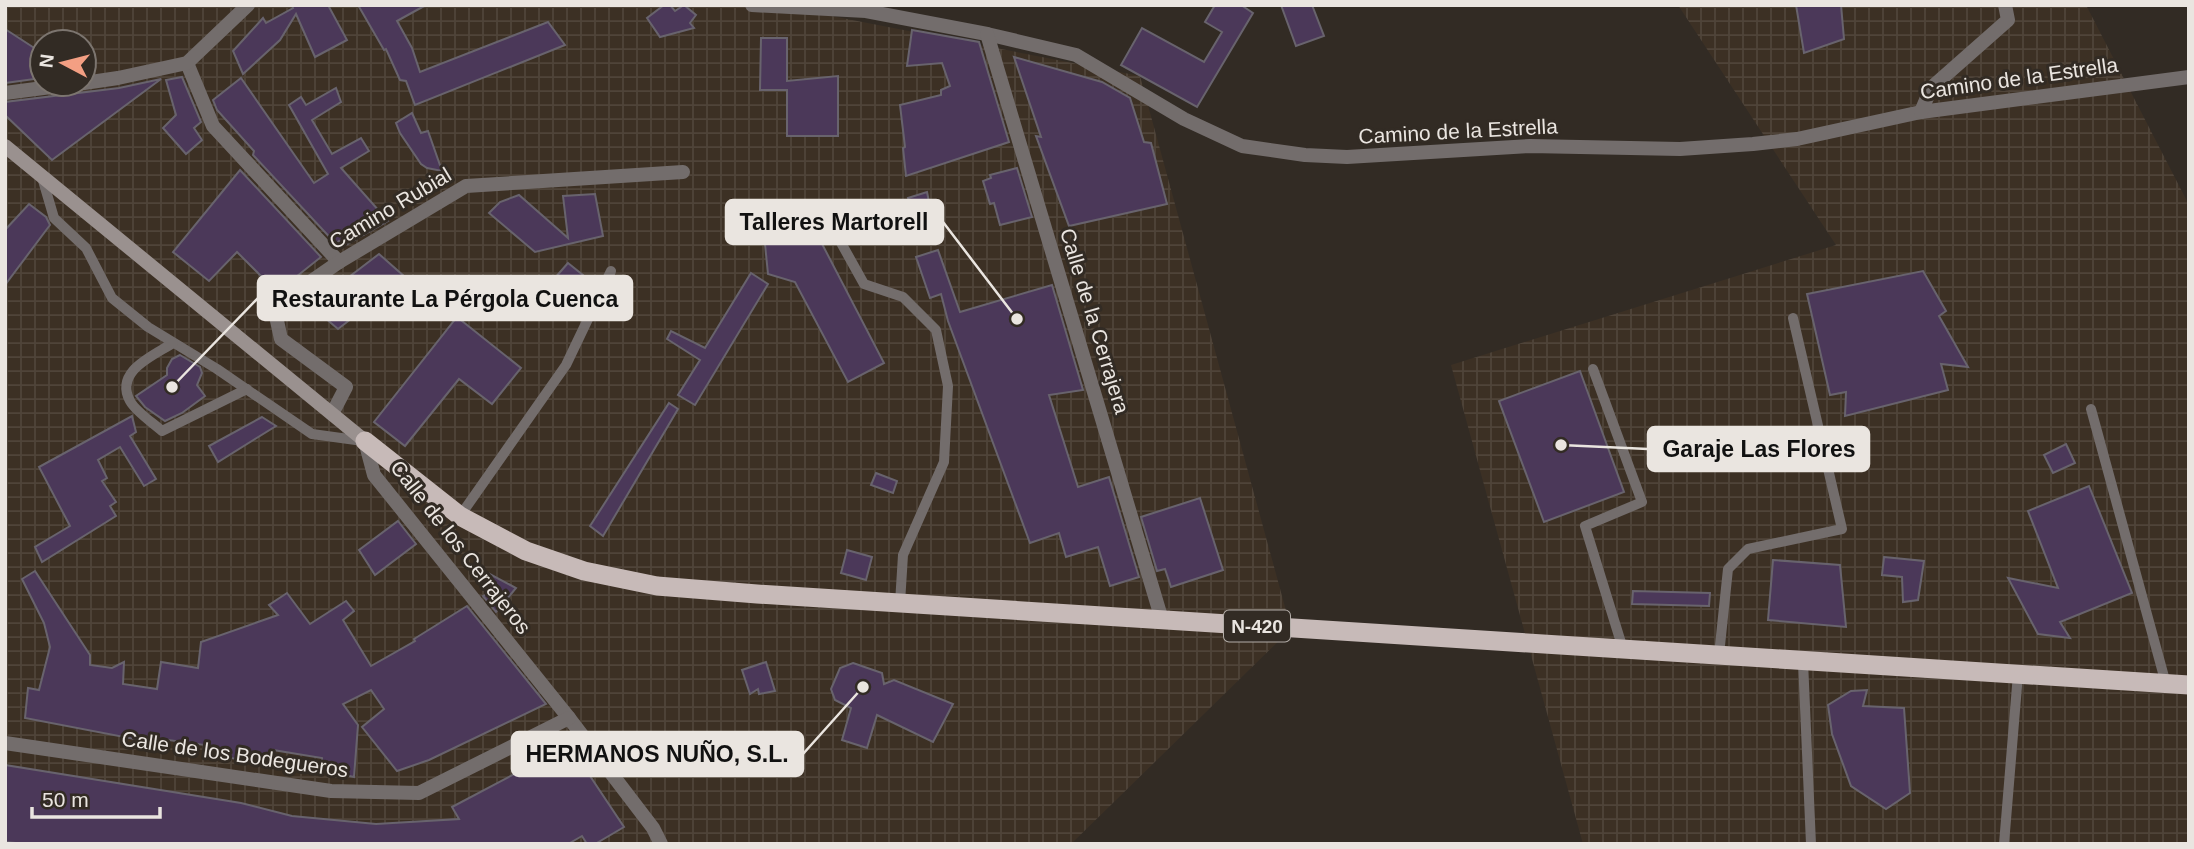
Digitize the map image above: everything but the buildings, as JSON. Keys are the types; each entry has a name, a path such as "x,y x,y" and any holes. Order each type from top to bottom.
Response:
{"highway":[{"name":"N-420","path":"365,441 460,516 526,551 584,571 657,586 2189,685"}],"main road":[{"path":"5,146 365,441"}],"street":[{"path":"98,81 187,63 248,5"},
{"name":"Camino de la Estrella","path":"752,5 866,11 987,34 1076,55 1184,119 1242,146 1305,155 1346,157 1530,146 1681,149 1797,139 1921,112 2189,77"},
{"path":"1921,112 1931,89 2008,20 2005,5"},
{"name":"Calle de la Cerrajera","path":"987,34 1162,620"},
{"path":"187,63 213,126 339,262"},
{"path":"5,93 28,90"},
{"name":"Camino Rubial","path":"332,414 346,387 281,339 274,307 339,262 466,186 683,172"},
{"name":"Calle de los Cerrajeros","path":"365,441 374,475 569,718 653,828 661,844"},
{"name":"Calle de los Bodegueros","path":"5,743 331,791 419,793 569,718"}],"lane":[{"path":"42,176 54,218 86,248 112,298 148,327 247,389 312,434 365,441"},
{"path":"825,214 864,284 903,297 936,330 948,386 944,462 903,555 900,603"},
{"path":"460,516 566,365 611,271"},
{"path":"1719,655 1728,569 1748,550 1842,529 1793,318"},
{"path":"173,342 129,372 125,384 130,402 162,431 247,389"},
{"path":"1593,369 1642,502 1585,526 1623,649"},
{"path":"2091,409 2166,684"},
{"path":"1803,661 1811,844"},
{"path":"2004,844 2018,674"}],"shaded area":[{"path":"5,5 775,5 1140,76 1291,629 1071,844 5,844"},
{"path":"1678,5 2086,5 2189,205 2189,844 1583,844 1451,365 1836,245"}],"place":[{"name":"Talleres Martorell","path":"1017,319"},
{"name":"Restaurante La Pérgola Cuenca","path":"172,387"},
{"name":"Garaje Las Flores","path":"1561,445"},
{"name":"HERMANOS NUÑO, S.L.","path":"863,687"}]}
